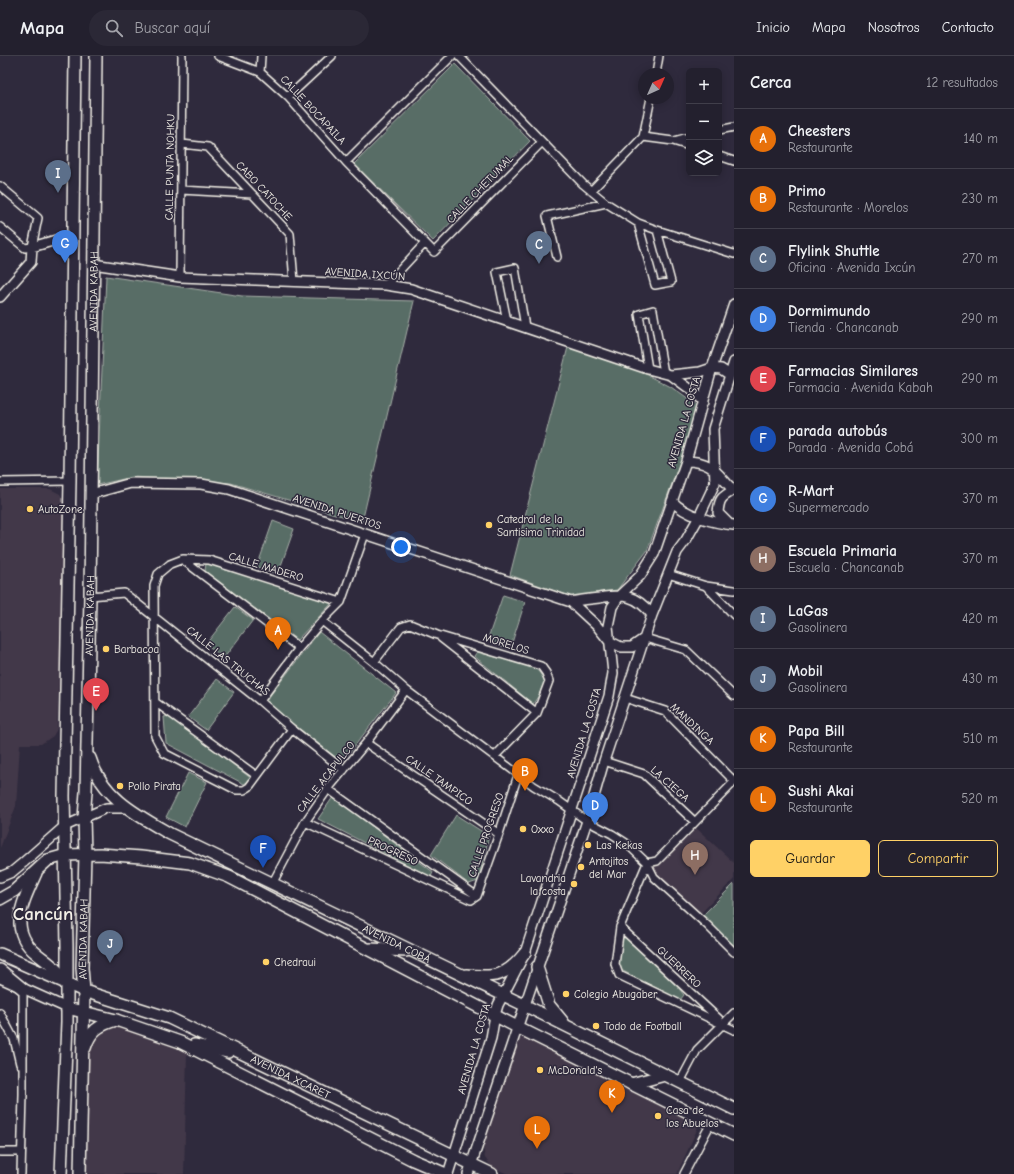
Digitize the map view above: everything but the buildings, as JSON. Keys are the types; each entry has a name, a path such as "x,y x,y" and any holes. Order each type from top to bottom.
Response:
{"main road":[{"name":"AVENIDA KABAH","path":"61,1174 67,1008 65,826 75,56"},
{"name":"AVENIDA KABAH","path":"80,1174 84,1012 82,968 85,854 84,818 86,792 90,596 96,56"},
{"name":"AVENIDA COBÁ","path":"86,749 94,772 105,786 127,808 173,835 524,1005 734,1109"},
{"name":"AVENIDA COBÁ","path":"0,899 14,891 48,860 66,855 100,854 190,863 229,877 367,948 494,1016 734,1135"},
{"path":"211,854 229,877"},
{"path":"36,871 21,910 19,920 21,930 30,947 50,963 60,973 67,984"},
{"path":"367,948 412,952"},
{"path":"458,974 494,976 506,972 516,964 525,951"},
{"name":"AVENIDA XCARET","path":"0,954 84,991 169,1018 243,1055 454,1155 470,1169 492,1174"},
{"path":"538,967 549,1005 565,1026"},
{"path":"0,970 23,989"},
{"name":"AVENIDA XCARET","path":"67,1008 116,1020 180,1042 413,1160 447,1174"},
{"path":"82,1058 88,1038 103,1024 116,1020"},
{"path":"180,1042 243,1055"},
{"path":"631,1084 665,1075"}],"street":[{"name":"CALLE PUNTA NOHKU","path":"180,277 182,56"},
{"name":"CALLE BOCAPAILA","path":"218,56 260,72 288,97 346,162 434,252"},
{"path":"260,56 260,72"},
{"path":"288,97 332,56"},
{"path":"346,162 452,56"},
{"path":"459,56 542,142 606,203 638,223 734,254"},
{"path":"657,68 659,56"},
{"path":"592,191 643,137 650,104"},
{"path":"722,129 734,127"},
{"path":"643,137 673,141 686,145"},
{"path":"673,141 686,138"},
{"name":"CALLE CHETUMAL","path":"434,252 542,142"},
{"name":"CABO CATOCHE","path":"182,144 208,147 290,234 294,281"},
{"path":"722,157 734,161"},
{"path":"0,186 38,218 28,247 31,262 0,297"},
{"path":"181,190 252,194"},
{"path":"557,257 547,216 606,203"},
{"path":"638,223 655,285 671,282 657,230"},
{"path":"0,227 28,247"},
{"path":"28,247 73,235"},
{"path":"386,285 425,243"},
{"name":"AVENIDA IXCÚN","path":"93,264 180,277 386,285 411,290 648,369 668,374 700,372 712,368"},
{"path":"506,321 497,272 515,268 525,327"},
{"name":"AVENIDA LA COSTA","path":"447,1174 491,1038 494,1016 525,951 573,810 609,696 613,673 608,626 612,607 620,595 640,576 654,554 686,461 712,368 734,304"},
{"path":"648,369 639,314 653,310 668,374"},
{"path":"470,1169 587,821 604,761 652,615 676,552 686,540 715,483 713,429 734,362"},
{"path":"712,368 721,369 730,375"},
{"name":"AVENIDA IXCÚN","path":"668,374 694,392 703,402"},
{"path":"686,461 702,462 715,470 734,491 723,496 719,503 718,513 732,524"},
{"path":"0,482 70,481"},
{"name":"AVENIDA PUERTOS","path":"91,494 131,483 201,484 229,489 571,602 597,626 609,641"},
{"path":"672,501 684,512 698,517 732,524"},
{"path":"260,701 299,648 322,621 341,602 365,534"},
{"path":"183,560 299,648"},
{"name":"CALLE MADERO","path":"155,617 154,586 158,574 170,564 183,560 209,560 341,602"},
{"path":"668,574 706,586 734,590"},
{"path":"706,586 734,615"},
{"name":"CALLE LAS TRUCHAS","path":"90,596 124,592 344,770"},
{"name":"AVENIDA PUERTOS","path":"571,602 620,595 635,599 646,607 652,615"},
{"path":"155,617 155,736 164,753 236,790 244,790 249,787 292,728"},
{"path":"322,621 374,662 406,690 495,756 518,775 573,810 587,821 612,834 626,844 647,864 654,877 707,925 734,952"},
{"name":"MORELOS","path":"374,662 401,627 410,624 438,635 541,666 549,681 537,713 495,756"},
{"path":"438,635 537,713"},
{"path":"609,641 621,648 632,647 645,638"},
{"path":"645,638 686,650 734,696"},
{"name":"CALLE ACAPULCO","path":"272,884 305,822 328,789 366,743 406,690"},
{"name":"MANDINGA","path":"625,698 665,711 734,781"},
{"path":"155,702 257,776"},
{"name":"CALLE TAMPICO","path":"366,743 499,834"},
{"name":"LA CIEGA","path":"604,761 644,774 695,822"},
{"name":"CALLE PROGRESO","path":"474,898 499,834 518,775"},
{"path":"647,864 657,861 734,781"},
{"path":"328,789 474,898"},
{"path":"0,878 12,872 65,826 106,808 127,808"},
{"name":"PROGRESO","path":"305,822 474,898"},
{"path":"647,864 620,927 615,964 619,975 734,1030"},
{"name":"GUERRERO","path":"620,927 723,1024"},
{"path":"525,951 541,955"},
{"path":"0,978 67,1008"},
{"path":"21,1174 23,989"},
{"path":"0,1013 14,1039 20,1063 23,1094"},
{"path":"680,1082 697,1050 734,1013"},
{"path":"684,1174 711,1123"},
{"path":"0,1152 21,1152"}],"shaded area":[{"path":"0,489 50,489 60,494 66,504 57,729 53,736 41,744 20,744 16,806 0,848"},
{"path":"694,826 734,863 734,879 698,916 650,870"},
{"path":"116,1024 187,1052 184,1174 87,1174 89,1044 92,1038"},
{"path":"526,1036 699,1125 677,1174 508,1174 492,1167 485,1158 483,1146 516,1046 520,1039"}],"green space":[{"path":"455,64 530,141 433,241 354,164"},
{"path":"106,276 242,296 414,301 362,522 231,483 132,477 97,485"},
{"path":"568,347 640,371 671,387 700,408 647,551 617,590 572,597 510,575"},
{"path":"273,521 294,529 278,574 257,567"},
{"path":"206,563 332,603 297,640 205,571"},
{"path":"503,595 525,602 510,649 487,641"},
{"path":"235,607 253,620 224,658 206,644"},
{"path":"319,632 396,693 342,762 265,702"},
{"path":"477,652 533,667 539,672 545,681 533,704 474,656"},
{"path":"217,679 234,692 206,730 188,717"},
{"path":"169,716 252,779 244,784 166,743 164,717"},
{"path":"188,773 207,782 185,827 166,817"},
{"path":"333,797 433,872 431,877 318,819"},
{"path":"456,815 489,836 478,881 469,884 431,855"},
{"path":"734,884 734,947 702,916"},
{"path":"622,937 627,939 678,987 684,995 680,1000 619,969 617,961"}],"place":[{"name":"LaGas","path":"58,193"},
{"name":"R-Mart","path":"65,263"},
{"name":"Flylink Shuttle","path":"539,264"},
{"name":"AutoZone","path":"30,509"},
{"name":"Catedral de la Santisima Trinidad","path":"489,525"},
{"name":"Barbacoa","path":"106,649"},
{"name":"Cheesters","path":"278,650"},
{"name":"Farmacias Similares","path":"96,711"},
{"name":"Pollo Pirata","path":"120,786"},
{"name":"Primo","path":"525,791"},
{"name":"Dormimundo","path":"595,825"},
{"name":"Oxxo","path":"523,829"},
{"name":"Las Kekas","path":"588,845"},
{"name":"Antojitos del Mar","path":"581,867"},
{"name":"parada autobús","path":"263,868"},
{"name":"Escuela Primaria","path":"695,875"},
{"name":"Lavandria la costa","path":"574,884"},
{"name":"Chedraui","path":"266,962"},
{"name":"Mobil","path":"110,963"},
{"name":"Colegio Abugaber","path":"566,994"},
{"name":"Todo de Football","path":"596,1026"},
{"name":"McDonald's","path":"540,1070"},
{"name":"Papa Bill","path":"612,1113"},
{"name":"Casa de los Abuelos","path":"658,1116"},
{"name":"Sushi Akai","path":"537,1149"}],"district":[{"name":"Cancún","path":"43,914"}]}
